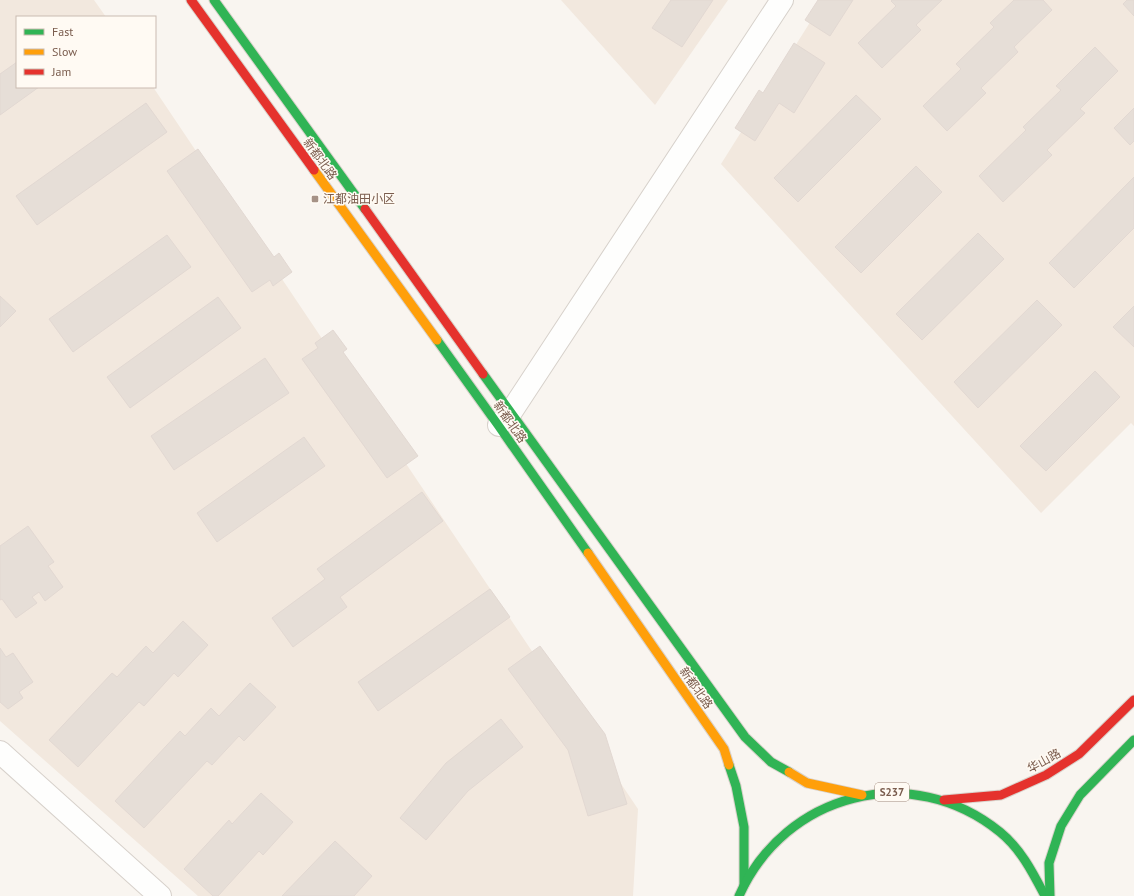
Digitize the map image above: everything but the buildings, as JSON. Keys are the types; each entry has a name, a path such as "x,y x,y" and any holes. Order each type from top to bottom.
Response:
{"street":[{"name":"新都北路","path":"191,0 745,737 771,762 807,784 862,795"},
{"name":"新都北路","path":"214,0 504,418 724,749 736,786 744,827 744,885"},
{"path":"504,418 782,0"},
{"name":"华山路","path":"944,800 1001,795 1046,775 1080,754 1134,700"},
{"path":"1050,896 1049,863 1061,826 1080,795 1134,740"},
{"path":"0,752 160,896"},
{"name":"S237","path":"739,896 763,854 780,836 806,816 835,802 862,795 888,792 910,793 944,800 974,813 1001,833 1024,857 1039,882 1045,896"}],"shaded area":[{"path":"0,0 94,0 105,16 16,16 16,88 154,88 638,809 633,896 198,896 0,721"},
{"path":"561,0 728,0 655,105"},
{"path":"824,0 1134,0 1134,426 1131,423 1041,513 721,164"}],"traffic: fast":[{"path":"214,0 365,209"},
{"path":"437,340 588,553"},
{"path":"483,374 745,737 771,762 789,772"},
{"path":"1050,896 1049,863 1061,826 1080,795 1134,740"},
{"path":"729,765 736,786 744,827 744,885"},
{"path":"739,896 760,861 787,832 818,812 853,798 890,793 928,797 965,810 1000,832 1020,854 1031,870 1045,896"}],"traffic: slow":[{"path":"314,170 437,340"},
{"path":"588,553 724,749 729,765"},
{"path":"789,772 807,783 862,795"}],"traffic: jam":[{"path":"191,0 314,170"},
{"path":"365,209 483,374"},
{"path":"944,800 1001,795 1046,775 1079,754 1134,700"}],"place":[{"name":"江都油田小区","path":"315,199"}]}
